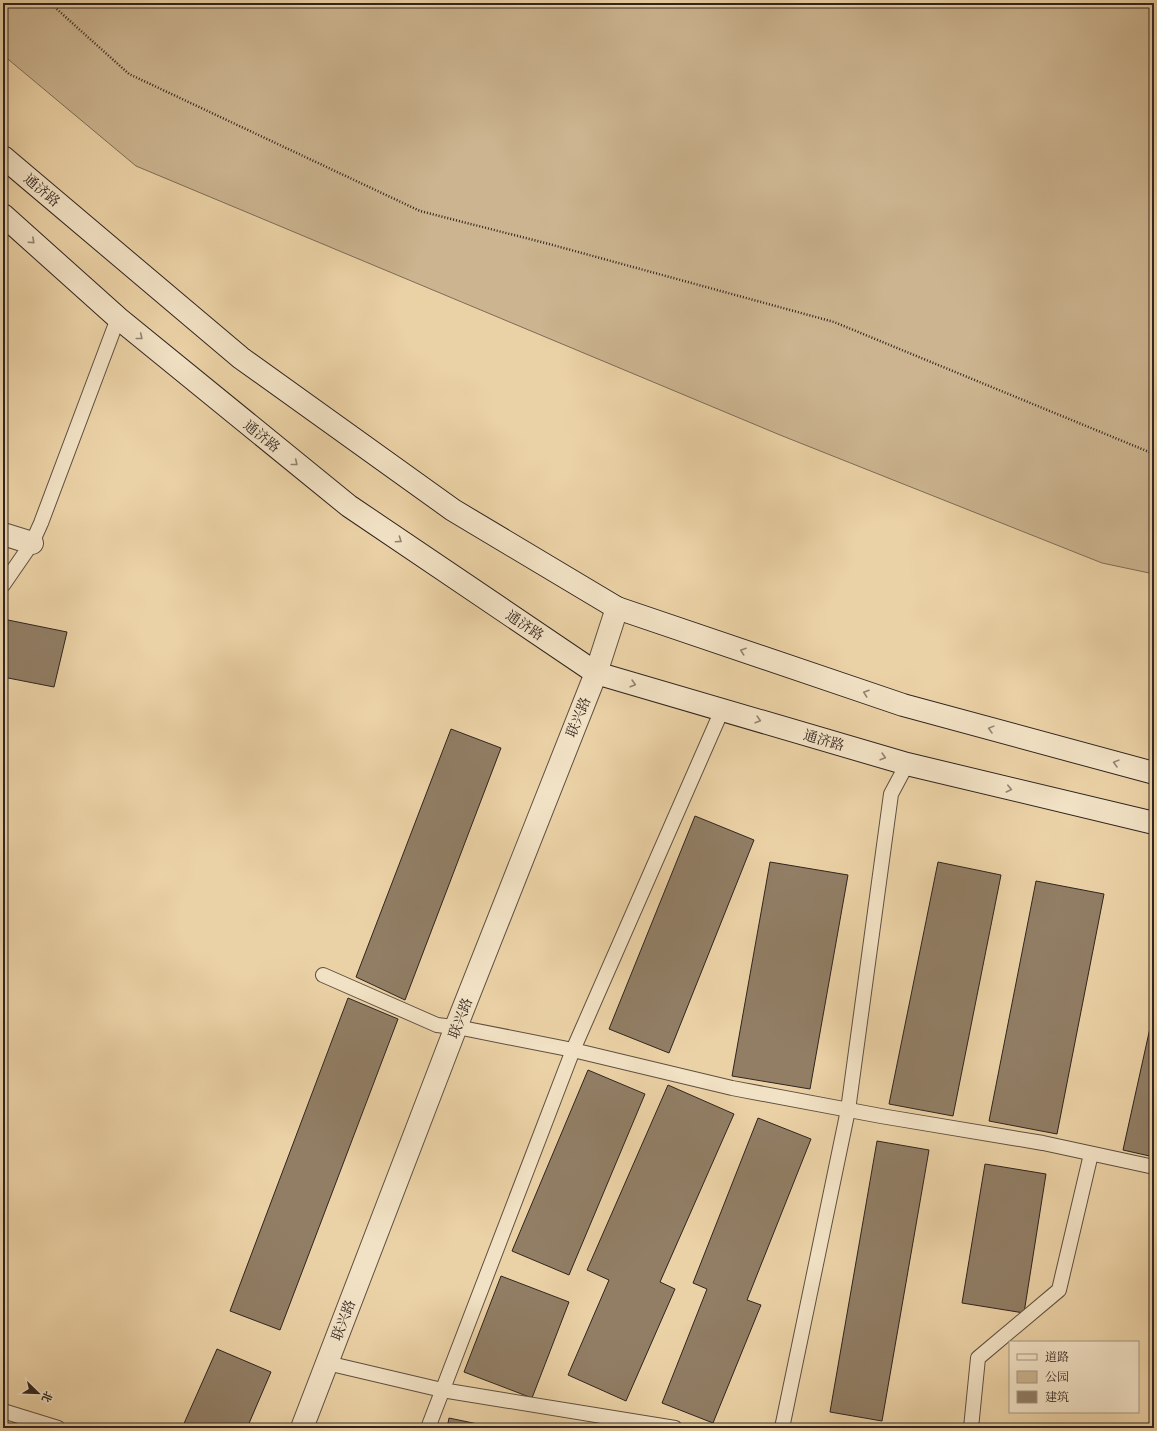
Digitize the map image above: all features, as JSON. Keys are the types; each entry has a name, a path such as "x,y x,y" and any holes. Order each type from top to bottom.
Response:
{"main road":[{"name":"通济路","path":"3,157 241,358 453,510 617,608 903,706 1154,773"},
{"name":"通济路","path":"3,215 118,318 349,506 596,673 907,764 1154,823"},
{"path":"3,534 32,542"},
{"name":"联兴路","path":"302,1428 456,1027 596,673 617,608"}],"lane":[{"path":"3,584 32,542 41,522 118,318"},
{"path":"428,1428 573,1050 722,710"},
{"path":"782,1428 848,1110 891,794 907,764"},
{"path":"323,975 437,1025 456,1027 573,1050 732,1088 848,1110 1043,1143 1154,1167"},
{"path":"971,1428 978,1358 1059,1290 1091,1154"},
{"path":"327,1363 442,1390 675,1428"},
{"path":"3,1411 58,1428"}],"path":[{"path":"50,3 129,74 420,211 549,244 834,322 1154,454"}],"green space":[{"path":"3,3 1154,3 1154,574 1102,563 780,435 136,166 3,55"}],"building":[{"path":"3,619 67,632 54,687 3,677"},
{"path":"451,729 501,748 405,1000 356,977"},
{"path":"695,816 754,840 669,1053 609,1029"},
{"path":"770,862 848,875 810,1089 732,1076"},
{"path":"938,862 1001,875 953,1116 889,1104"},
{"path":"1036,881 1104,894 1057,1134 989,1121"},
{"path":"348,998 398,1019 280,1330 230,1311"},
{"path":"1154,1010 1154,1157 1123,1150"},
{"path":"588,1070 645,1094 569,1275 512,1251"},
{"path":"668,1085 734,1114 660,1282 675,1289 626,1401 568,1375 609,1280 587,1270"},
{"path":"758,1118 811,1139 747,1300 761,1305 713,1423 662,1403 707,1289 693,1283"},
{"path":"877,1141 929,1150 882,1421 830,1412"},
{"path":"985,1164 1046,1174 1024,1313 962,1303"},
{"path":"501,1276 569,1302 532,1398 464,1372"},
{"path":"217,1349 271,1372 247,1428 182,1428"},
{"path":"449,1418 497,1428 447,1428"}]}
